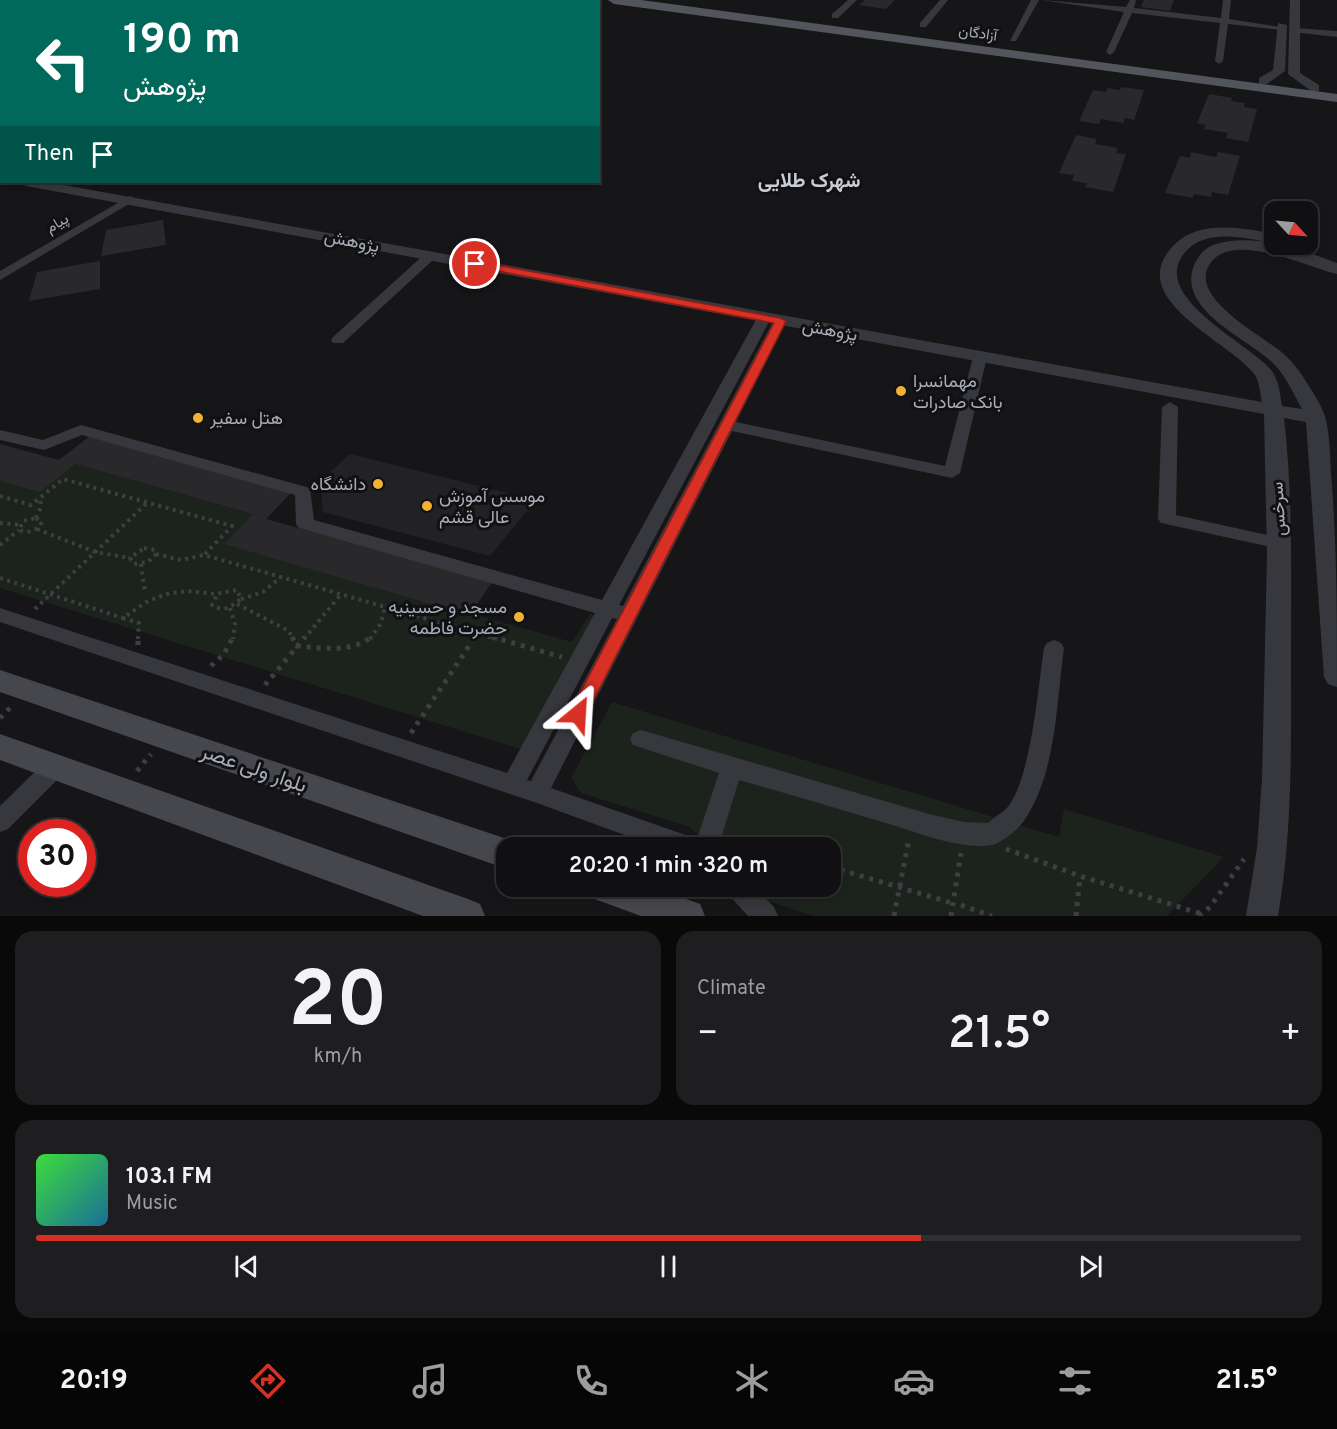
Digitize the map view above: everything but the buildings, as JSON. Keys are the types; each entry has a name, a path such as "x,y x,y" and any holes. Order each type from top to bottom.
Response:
{"main road":[{"name":"آزادگان","path":"614,0 1337,91"},
{"name":"آزادگان","path":"654,0 1337,98"},
{"name":"بلوار ولی عصر","path":"0,681 496,850"},
{"path":"0,747 468,916"},
{"path":"634,897 688,916"}],"street":[{"path":"835,16 853,0"},
{"path":"923,25 944,0"},
{"path":"1013,39 1035,0"},
{"path":"1045,0 1337,34"},
{"path":"1110,52 1133,0"},
{"path":"1219,61 1227,0"},
{"path":"1295,0 1294,74 1315,88"},
{"path":"1263,81 1279,71 1282,9"},
{"name":"پژوهش","path":"32,183 1316,418"},
{"name":"پیام","path":"0,267 124,198"},
{"name":"پیام","path":"0,276 124,198"},
{"name":"سرخس","path":"1262,916 1271,878 1280,543 1273,410 1265,375 1193,316 1172,291 1170,268 1177,250 1194,235 1223,232 1264,237"},
{"path":"1337,269 1290,251 1231,245 1215,250 1203,261 1198,277 1202,294 1218,314 1279,359 1296,380 1316,418 1330,512 1337,677"},
{"path":"1318,249 1337,255"},
{"path":"338,340 430,256"},
{"path":"537,793 727,425 772,320"},
{"path":"512,785 607,609 772,320"},
{"path":"727,425 952,473 980,357"},
{"path":"1170,407 1167,519 1280,543"},
{"path":"0,435 44,445 81,430 304,492 305,524 629,615"},
{"path":"0,615 537,793 661,837"},
{"path":"641,739 732,768 913,820 964,833 992,834 1015,815 1029,790 1038,757 1054,648"},
{"path":"0,822 55,766"},
{"path":"710,837 732,768"},
{"path":"747,897 765,916"}],"path":[{"path":"0,496 31,505 63,479 232,526 204,555"},
{"path":"0,545 19,527 36,518 41,507 40,498"},
{"path":"21,622 146,504"},
{"path":"36,518 42,522 37,529"},
{"path":"0,523 19,527 26,532 37,529 95,552 130,558 134,564 141,564 156,554"},
{"path":"130,558 132,553 145,547 155,550 156,554 181,560 204,555 579,661"},
{"path":"141,564 145,592"},
{"path":"217,595 213,605 216,608 230,608 241,599 263,592 281,577"},
{"path":"0,578 140,623 138,661"},
{"path":"123,618 144,603 169,593 194,590 217,595 231,589 237,590 241,599"},
{"path":"253,699 341,594"},
{"path":"237,604 289,631 297,646"},
{"path":"297,646 350,648 369,641 384,620 385,607"},
{"path":"190,678 216,662 232,642 236,623 230,608"},
{"path":"400,748 476,636"},
{"path":"121,790 165,737"},
{"path":"894,916 913,820"},
{"path":"951,916 964,833 1080,876 1201,915 1236,873 1247,854"},
{"path":"841,870 952,903"},
{"path":"1076,916 1080,876"},
{"path":"961,905 992,916"}],"shaded area":[{"name":"موسس آموزش عالی قشم","path":"350,454 536,500 490,556 323,512 320,481"},
{"path":"75,464 253,514 224,544 572,642 590,614 606,620 537,754 0,588 0,481"},
{"path":"612,702 1059,837 1064,809 1224,857 1167,916 814,916 758,897 841,897 841,837 700,837 690,827 581,793 571,778"}],"place":[{"name":"مهمانسرا بانک صادرات","path":"901,391"},
{"name":"هتل سفیر","path":"198,418"},
{"name":"دانشگاه","path":"378,484"},
{"name":"موسس آموزش عالی قشم","path":"427,506"},
{"name":"مسجد و حسینیه حضرت فاطمه","path":"519,617"}],"district":[{"name":"شهرک طلایی","path":"809,180"}],"route":[{"path":"475,264 780,321 578,714"}]}
